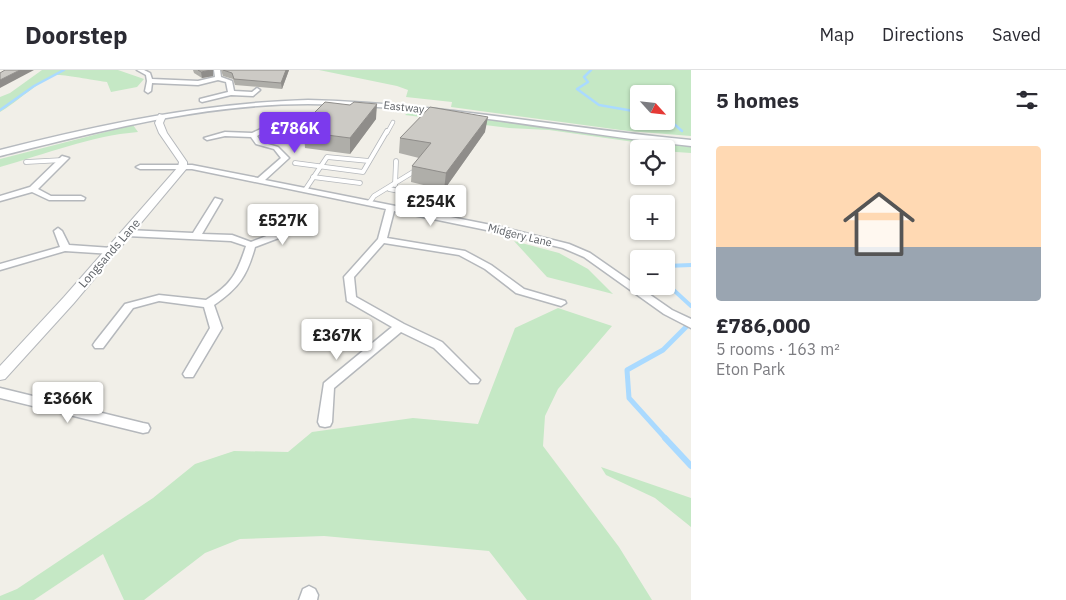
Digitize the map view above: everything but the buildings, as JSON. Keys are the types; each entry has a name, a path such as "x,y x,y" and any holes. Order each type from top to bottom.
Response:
{"main road":[{"name":"Eastway","path":"0,153 146,119 160,119 223,106 309,102 376,105 691,143"}],"street":[{"path":"140,70 148,74 150,81 148,91"},
{"path":"150,81 198,83 219,72 229,81 230,94"},
{"path":"202,100 230,94 253,94 257,90"},
{"path":"207,138 225,134 253,135 266,129 271,114"},
{"path":"160,119 163,134 183,162 182,168"},
{"path":"253,135 258,143 276,148 285,158 260,180"},
{"path":"0,199 33,189 64,159"},
{"name":"Midgery Lane","path":"140,167 192,168 260,180 501,230 566,246 587,254 676,316 691,324"},
{"name":"Longsands Lane","path":"0,375 127,234 182,168"},
{"path":"33,189 49,198 81,198"},
{"path":"196,236 218,200"},
{"path":"391,208 382,240 349,277 351,299 400,327 438,345 474,380"},
{"path":"127,234 232,238 251,246 281,234 287,219"},
{"path":"58,231 66,248"},
{"path":"382,240 462,253 488,267 520,291 561,303"},
{"path":"99,345 129,306 160,298 208,304 228,292 243,274 251,246"},
{"path":"0,267 66,248 112,251"},
{"path":"188,374 216,328 208,304"},
{"path":"326,422 328,386 400,327"},
{"path":"0,393 144,428"}],"lane":[{"path":"296,163 363,172 393,122"},
{"path":"304,190 327,157 369,161"},
{"path":"26,162 64,159"},
{"path":"395,185 396,161"},
{"path":"369,203 374,196 389,189 418,169"},
{"path":"313,177 360,183"},
{"path":"389,189 447,201"}],"green space":[{"path":"42,70 118,70 144,79 137,87 111,92 107,82 56,75 43,81 0,112 0,97 10,93"},
{"path":"319,70 691,70 691,136 628,131 451,107 452,102 406,97 408,90"},
{"path":"411,110 651,140 630,141 549,130 509,128 405,115"},
{"path":"133,125 138,132 85,141 0,167 0,159"},
{"path":"675,143 691,145 691,153 676,152"},
{"path":"514,241 559,253 588,269 613,294 547,277"},
{"path":"558,308 612,326 558,389 545,416 543,446 619,547 652,600 527,600 489,551 324,536 240,539 205,553 144,600 124,600 103,554 34,600 0,600 0,596 17,589 153,498 195,464 234,451 288,452 312,432 413,418 478,424 515,328"},
{"path":"601,467 691,498 691,527 655,498 606,475"}],"waterway":[{"path":"0,110 34,86 64,70"},
{"path":"591,70 584,77 588,82 577,89 599,105 630,110"},
{"path":"675,125 682,131"},
{"path":"675,266 691,265"},
{"path":"675,291 691,306"},
{"path":"666,439 629,398 627,370 663,350 691,322"},
{"path":"665,438 691,466"}]}
